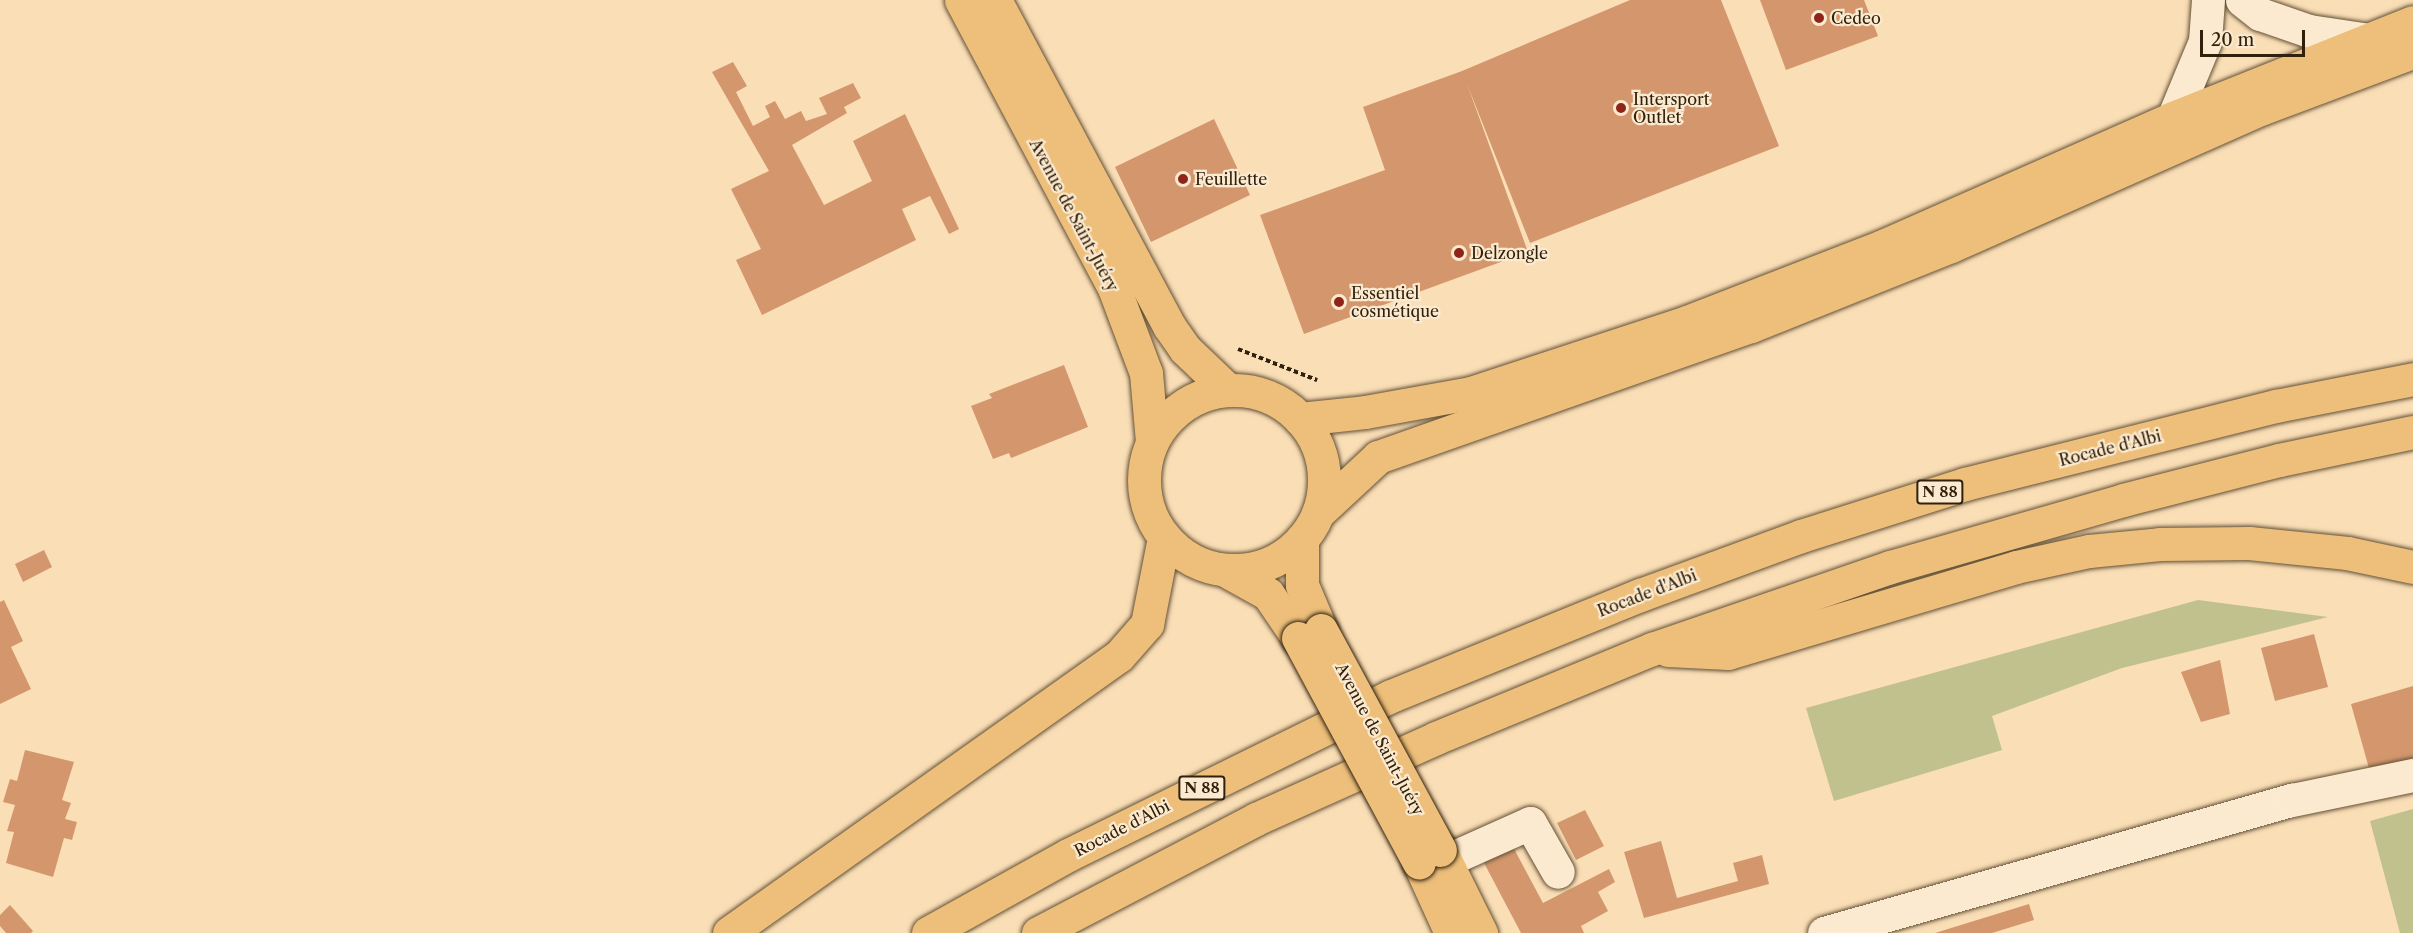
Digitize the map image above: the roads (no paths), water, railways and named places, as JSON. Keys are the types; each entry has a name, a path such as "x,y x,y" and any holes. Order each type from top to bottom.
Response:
{"main road":[{"name":"Avenue de Saint-Juéry","path":"961,0 1114,288 1146,373 1152,441"},
{"name":"Avenue de Saint-Juéry","path":"994,0 1169,326 1185,349 1228,390"},
{"path":"1300,419 1365,412 1471,393 1686,322 1883,246 2173,118 2413,22"},
{"path":"1225,570 1267,564 1310,526 1378,457 1751,326 1951,246 2263,108 2413,52"},
{"name":"Rocade d'Albi","path":"928,933 1079,850 1391,696 1640,595 1801,536 1965,484 2276,406 2413,379"},
{"path":"1310,526 1323,488 1322,463 1314,440 1300,419 1279,402 1255,392 1228,390 1197,398 1171,415 1152,441 1144,465 1144,491 1150,515 1164,537 1202,565 1225,570 1268,594 1310,634"},
{"path":"1038,933 1256,819 1436,738 1652,649 1890,567 2101,506 2279,460 2413,432"},
{"name":"Avenue de Saint-Juéry","path":"1310,526 1302,585 1310,634 1435,858 1461,932"},
{"path":"729,933 1119,656 1147,624 1164,537"},
{"path":"1652,649 1728,652 2016,567 2089,551 2160,544 2249,543 2347,553 2413,567"}],"street":[{"path":"2173,118 2205,41 2208,0"},
{"path":"2242,0 2260,14 2309,31 2369,40"},
{"path":"1824,933 2292,800 2413,775"},
{"path":"1435,858 1530,823 1558,872"}],"place":[{"name":"Cedeo","path":"1819,18"},
{"name":"Intersport Outlet","path":"1621,108"},
{"name":"Feuillette","path":"1183,179"},
{"name":"Delzongle","path":"1459,253"},
{"name":"Essentiel cosmétique","path":"1339,302"}]}
